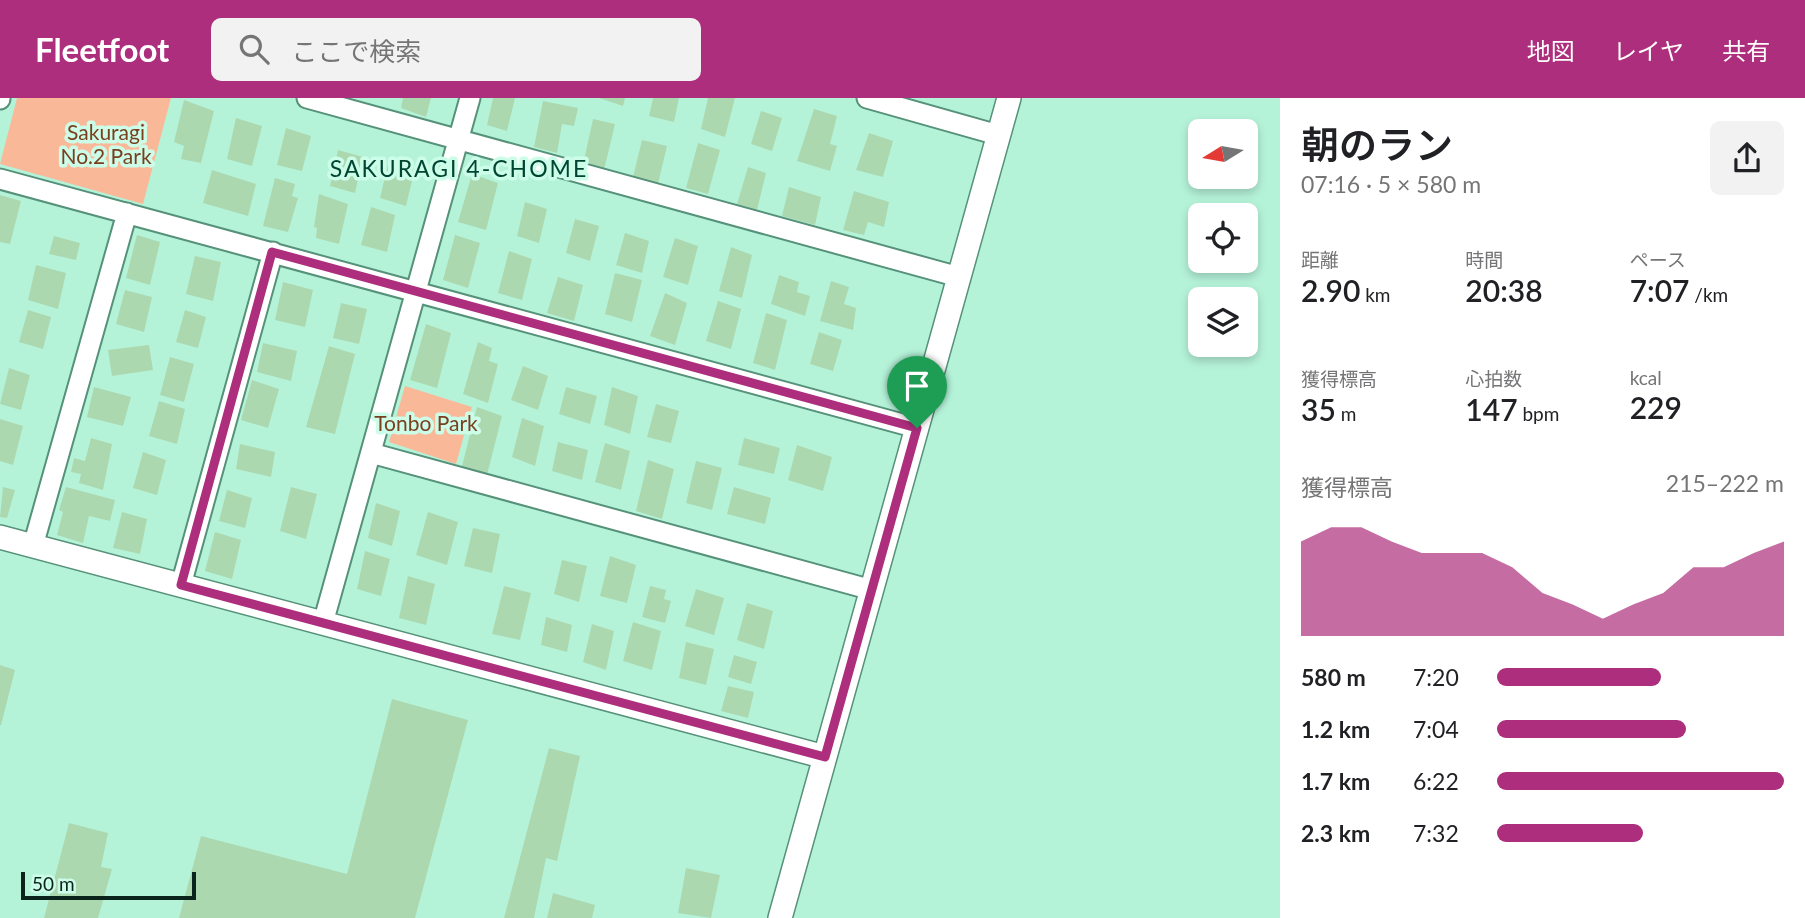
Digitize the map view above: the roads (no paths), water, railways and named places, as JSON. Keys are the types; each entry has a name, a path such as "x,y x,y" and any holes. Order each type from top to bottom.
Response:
{"street":[{"path":"307,98 959,277"},
{"path":"323,623 470,98"},
{"path":"867,98 998,135"},
{"path":"780,918 1009,98"},
{"path":"0,179 917,428"},
{"path":"33,546 127,213"},
{"path":"181,585 272,252"},
{"path":"371,453 872,590"},
{"path":"0,537 825,757"}],"district":[{"name":"SAKURAGI 4-CHOME","path":"459,169"}],"park label":[{"name":"Sakuragi No.2 Park","path":"106,145"},
{"name":"Tonbo Park","path":"426,424"}]}
